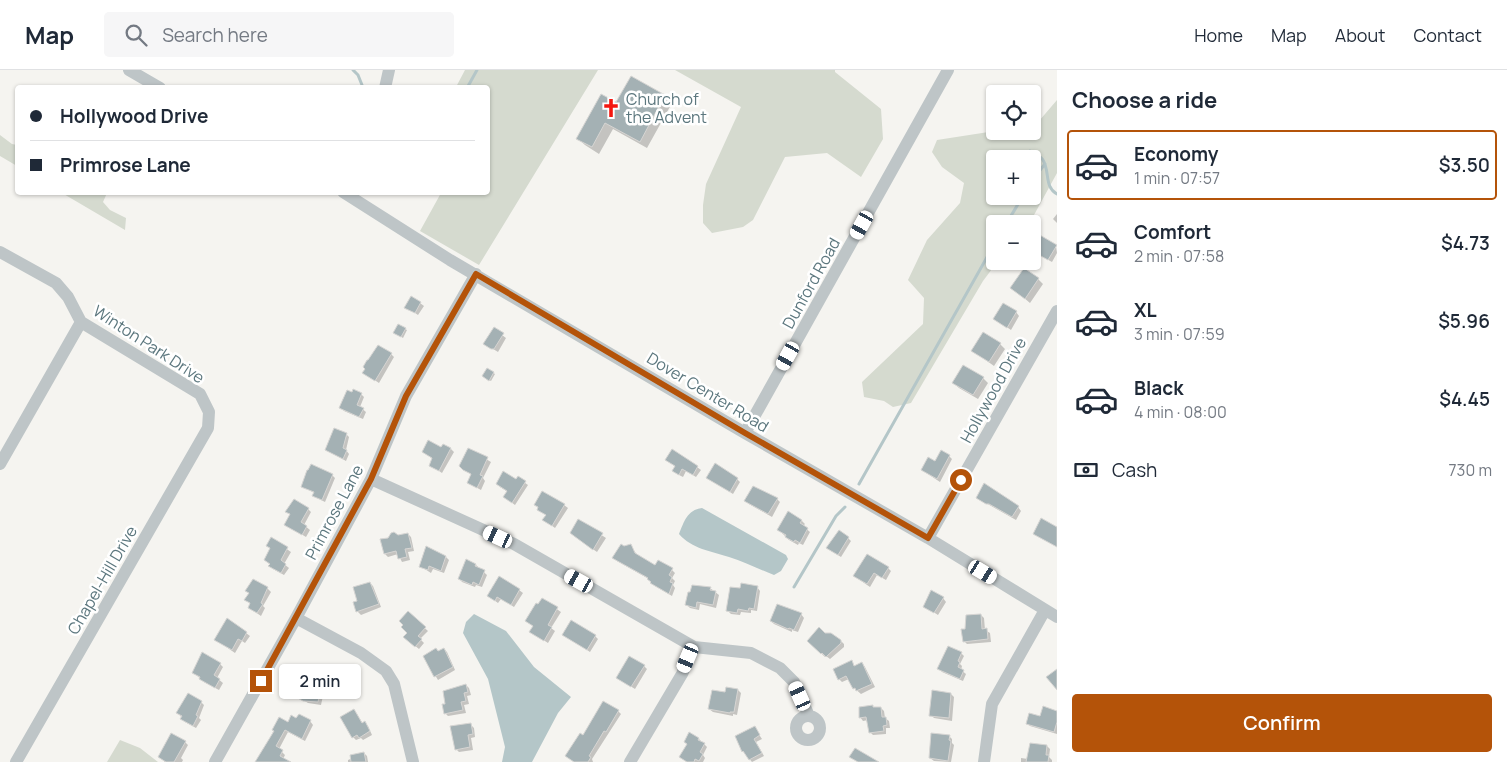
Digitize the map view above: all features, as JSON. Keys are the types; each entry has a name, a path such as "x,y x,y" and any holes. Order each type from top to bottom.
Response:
{"street":[{"path":"129,70 155,85"},
{"path":"386,85 389,70"},
{"name":"Dunford Road","path":"745,433 948,70"},
{"name":"Dover Center Road","path":"349,195 450,260 928,538 1057,617"},
{"name":"Winton Park Drive","path":"0,252 56,283 68,297 81,322 200,394 209,412"},
{"name":"Primrose Lane","path":"215,762 371,479 406,396 476,274"},
{"name":"Hollywood Drive","path":"928,538 1057,310"},
{"path":"0,464 81,322"},
{"name":"Chapel-Hill Drive","path":"16,762 208,428 209,412"},
{"path":"371,479 514,544 694,647 751,653 780,668 794,682 809,716"},
{"path":"984,762 992,704 1045,610"},
{"path":"296,618 361,653 386,671 394,684 413,762"},
{"path":"630,762 682,674 694,647"}],"shaded area":[{"path":"465,70 598,70 479,265 420,231 440,195 490,195 490,85 457,85"},
{"path":"675,70 835,70 835,72 881,109 883,139 861,177 827,153 785,157 753,220 743,227 712,233 703,223 706,184 741,107"},
{"path":"1057,100 1057,173 1041,202 1041,150 986,150 986,205 1039,205 1034,215 986,215 986,270 991,270 911,403 893,407 884,401 864,397 862,382 923,324 924,298 908,280 927,240 960,203 964,183 942,167 932,152 937,140 986,132 986,140 1041,140 1041,119"},
{"path":"0,135 15,145 15,165 0,156"},
{"path":"65,195 106,195 103,202 110,210 126,218 125,230"},
{"path":"702,508 786,555 788,559 781,571 774,575 735,559 702,549 684,539 679,534 689,514"},
{"path":"474,614 506,631 534,667 571,697 558,713 532,762 502,762 505,747 488,679 463,633 466,622"},
{"path":"120,740 140,748 158,762 107,762"}],"building":[{"name":"Church of the Advent","path":"631,76 665,95 640,142 605,123 592,147 576,139 601,94 616,102"},
{"path":"1041,236 1057,245 1048,260 1041,256"},
{"path":"1023,270 1027,270 1039,278 1025,299 1010,288"},
{"path":"411,296 421,302 415,313 404,308"},
{"path":"1003,303 1017,311 1007,328 993,319"},
{"path":"398,324 406,328 401,337 393,333"},
{"path":"494,327 504,333 494,349 491,349 483,344"},
{"path":"983,332 1001,343 989,362 971,351"},
{"path":"378,345 392,353 375,381 362,373 367,360"},
{"path":"963,365 984,377 973,395 952,383"},
{"path":"487,368 494,372 489,381 482,376"},
{"path":"353,389 362,393 357,405 364,408 359,417 339,408 347,390 352,392"},
{"path":"334,428 347,433 343,448 347,450 343,459 325,450"},
{"path":"428,440 441,447 443,444 451,448 439,471 429,466 432,458 422,452"},
{"path":"468,448 488,457 480,475 483,476 477,488 467,483 471,474 459,466"},
{"path":"672,449 698,466 693,475 682,469 679,475 672,471 675,466 665,460"},
{"path":"941,450 950,455 937,479 921,470 928,457 935,461"},
{"path":"715,463 738,478 730,492 706,478"},
{"path":"311,464 333,474 322,500 312,496 314,492 301,487"},
{"path":"503,471 516,479 518,476 526,481 512,503 503,497 507,491 496,484"},
{"path":"984,483 1019,506 1012,517 976,498"},
{"path":"753,486 778,498 768,514 744,501"},
{"path":"542,491 565,504 552,526 542,520 546,515 537,510 538,507 534,505"},
{"path":"294,499 309,508 301,522 307,526 302,535 284,525 290,514 285,512"},
{"path":"788,511 802,520 800,523 808,528 800,543 785,537 786,535 777,530"},
{"path":"1041,518 1057,527 1057,547 1033,534"},
{"path":"578,519 603,533 593,550 570,533"},
{"path":"839,530 849,537 838,555 826,548"},
{"path":"394,532 398,535 408,533 412,548 405,549 407,557 398,559 396,551 384,554 380,539 388,538"},
{"path":"271,537 288,547 281,560 286,564 281,573 268,566 270,564 264,560 270,548 266,546"},
{"path":"621,544 624,546 631,544 635,553 655,565 658,560 673,568 669,575 672,577 670,582 673,583 669,594 650,583 648,578 612,558"},
{"path":"426,546 446,556 441,571 429,566 428,570 419,567"},
{"path":"867,554 889,567 882,578 874,573 867,584 853,576"},
{"path":"466,559 476,564 475,566 485,570 479,585 473,582 472,585 458,579"},
{"path":"499,576 520,589 511,605 497,597 495,601 487,596"},
{"path":"253,579 268,587 261,603 263,604 257,613 248,608 250,603 244,600 249,593 245,591"},
{"path":"370,582 379,604 356,612 353,602 357,601 353,587"},
{"path":"741,583 758,586 754,609 749,608 748,611 738,609 737,613 726,611 730,587 740,588"},
{"path":"692,585 711,587 710,590 716,591 713,605 697,602 696,608 685,605"},
{"path":"931,590 944,597 934,613 923,607"},
{"path":"542,598 558,607 548,625 552,627 544,641 529,632 533,626 525,621 536,603 538,604"},
{"path":"777,604 802,613 794,630 770,621"},
{"path":"408,611 426,627 418,636 422,639 415,647 403,637 407,633 401,627 403,625 399,621"},
{"path":"981,614 982,629 987,628 988,639 963,642 961,629 965,629 966,615"},
{"path":"227,618 247,632 242,641 238,639 232,650 214,640"},
{"path":"571,620 596,635 587,650 562,635"},
{"path":"819,627 825,633 831,633 841,640 841,643 826,657 807,641"},
{"path":"948,646 962,652 958,661 960,662 958,667 964,670 960,679 937,669"},
{"path":"436,648 438,651 444,648 453,667 434,677 423,656"},
{"path":"202,652 221,663 214,675 220,679 215,688 192,673"},
{"path":"629,656 645,665 631,687 616,678"},
{"path":"852,660 854,666 862,662 872,684 856,691 846,676 838,680 833,669"},
{"path":"1057,669 1057,690 1046,677"},
{"path":"317,672 328,675 325,690 321,689 318,702 303,701 296,697 300,680 315,683"},
{"path":"466,684 468,692 464,693 466,701 461,702 463,710 444,714 442,704 445,704 443,691"},
{"path":"726,687 738,689 734,712 708,709 712,690 725,692"},
{"path":"932,690 951,693 949,718 929,716"},
{"path":"188,693 202,701 193,726 180,719 182,716 176,713"},
{"path":"603,701 619,710 589,756 591,757 588,762 574,762 565,756 580,733 583,735"},
{"path":"873,705 873,707 881,707 882,717 886,717 887,725 883,726 884,731 869,733 866,717 859,718 859,707"},
{"path":"1043,706 1057,711 1057,722 1054,732 1026,724 1029,713 1040,716"},
{"path":"354,709 362,723 365,721 370,731 359,738 357,735 352,738 340,717"},
{"path":"299,714 311,720 302,739 285,730 276,746 283,750 280,756 291,762 255,762 274,731 272,730 279,717 288,722 291,715 296,718"},
{"path":"471,723 473,734 468,735 470,747 455,750 450,726"},
{"path":"755,726 760,735 754,739 762,753 749,760 742,752 735,736"},
{"path":"689,732 705,743 700,752 703,754 699,761 695,759 694,762 687,762 679,757 687,744 684,742"},
{"path":"171,733 186,741 174,762 166,762 158,757"},
{"path":"931,733 950,735 948,761 929,758"},
{"path":"1030,743 1047,745 1046,755 1049,755 1048,762 1026,762"},
{"path":"855,748 879,762 858,762 849,757"},
{"path":"364,752 366,762 351,762 350,755"}],"waterway":[{"path":"353,70 358,75 362,85"},
{"path":"469,85 477,70"},
{"path":"1041,158 1045,164 1050,187 1057,194"},
{"path":"1041,169 1045,164"},
{"path":"1011,215 1018,205"},
{"path":"859,484 986,259"},
{"path":"794,587 836,516 845,507"}],"place":[{"name":"Church of the Advent","path":"611,108"}],"route":[{"path":"261,681 371,479 406,396 476,274 745,433 928,538 961,480"}]}
